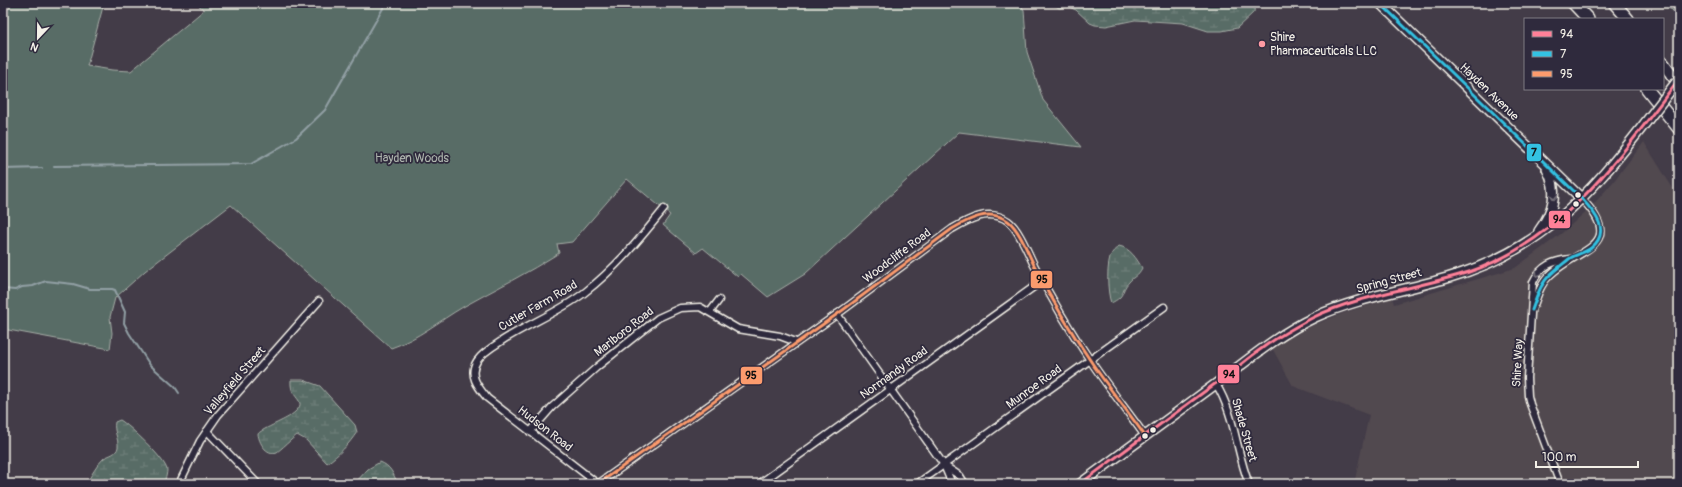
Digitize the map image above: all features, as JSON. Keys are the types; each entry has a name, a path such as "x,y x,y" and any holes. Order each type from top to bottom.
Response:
{"highway":[{"path":"1573,3 1587,18"},
{"path":"1614,3 1627,18"},
{"path":"1624,3 1632,18"},
{"path":"1664,64 1679,84"},
{"path":"1648,90 1679,129"}],"main road":[{"name":"Hayden Avenue","path":"1380,3 1582,199"},
{"name":"Spring Street","path":"1080,484 1262,349 1315,317 1349,304 1476,269 1507,256 1532,240 1582,199 1612,166 1679,79"},
{"path":"1532,240 1548,218 1554,201 1552,178 1542,160"}],"street":[{"name":"Shire Way","path":"1532,310 1539,292 1546,280 1570,259 1592,247 1598,240 1601,231 1600,223 1582,199"},
{"name":"Cutler Farm Road","path":"480,390 477,387 472,374 477,361 489,349 509,335 561,309 584,293 642,237 664,209"},
{"name":"Woodcliffe Road","path":"598,484 837,314 952,229 969,219 987,215 998,216 1009,222 1017,232 1042,281 1090,360 1145,436"},
{"name":"Shire Way","path":"1560,484 1528,396 1527,378 1532,310 1532,288 1538,273 1542,268 1551,263 1570,259"},
{"name":"Normandy Road","path":"759,484 1042,281"},
{"path":"710,312 719,300"},
{"name":"Valleyfield Street","path":"179,484 200,441 218,415 319,301"},
{"name":"Marlboro Road","path":"530,432 552,407 597,367 658,318 680,308 695,306 710,312 738,329 780,336 796,342"},
{"name":"Munroe Road","path":"917,484 1164,308"},
{"path":"837,314 944,465 952,484"},
{"name":"Shade Street","path":"1216,384 1223,395 1230,412 1249,484"},
{"name":"Hudson Road","path":"480,390 487,398 598,484"},
{"path":"206,432 258,484"},
{"path":"944,465 960,476 965,484"}],"shaded area":[{"path":"1644,142 1679,198 1679,484 1354,484 1369,415 1293,386 1272,348 1309,327 1346,312 1392,298 1394,304 1515,268 1562,233 1592,206"}],"green space":[{"name":"Hayden Woods","path":"3,3 104,3 87,66 131,71 204,10 196,3 1020,3 1024,10 1027,52 1043,100 1081,147 959,132 805,274 768,297 741,274 738,277 703,248 696,253 663,225 670,215 627,179 572,242 557,244 559,253 463,307 419,335 391,348 231,205 145,271 115,298 110,317 112,333 110,349 3,329"},
{"path":"1055,3 1255,3 1254,12 1237,28 1222,31 1208,31 1183,23 1135,20 1106,26 1095,25 1090,23 1076,10 1069,7 1059,8 1054,5"},
{"path":"1662,3 1679,3 1679,15"},
{"path":"1119,246 1130,251 1142,268 1139,273 1126,285 1121,296 1111,303 1108,285 1108,270 1112,253"},
{"path":"291,380 303,380 320,386 355,425 357,432 340,453 327,463 306,440 297,435 277,452 273,453 266,450 260,441 258,434 260,432 290,416 300,406 300,403 293,393"},
{"path":"120,420 139,435 165,465 167,470 165,480 159,483 145,481 141,484 85,484 101,461 114,453 117,449 118,444 115,432 115,422"},
{"path":"380,462 389,468 398,484 354,484 368,469"}],"waterway":[{"path":"54,166 251,164 296,138 325,110 386,3"},
{"path":"3,169 42,168"},
{"path":"3,289 15,290 46,281 73,284 90,289 115,290 125,312 124,323 129,333 150,365 175,387 179,393"}],"transit line":[{"name":"7","path":"1380,3 1582,199 1599,222 1601,228 1597,242 1589,250 1569,259 1544,282 1532,310"},
{"name":"94","path":"1080,484 1228,375 1256,352 1306,321 1349,303 1469,272 1503,258 1534,239 1562,217 1588,192 1635,137 1679,79"},
{"name":"95","path":"598,484 843,310 952,229 979,216 986,215 1001,217 1008,221 1016,230 1060,313 1075,337 1103,379 1145,436"}],"place":[{"name":"Shire Pharmaceuticals LLC","path":"1262,44"}]}
